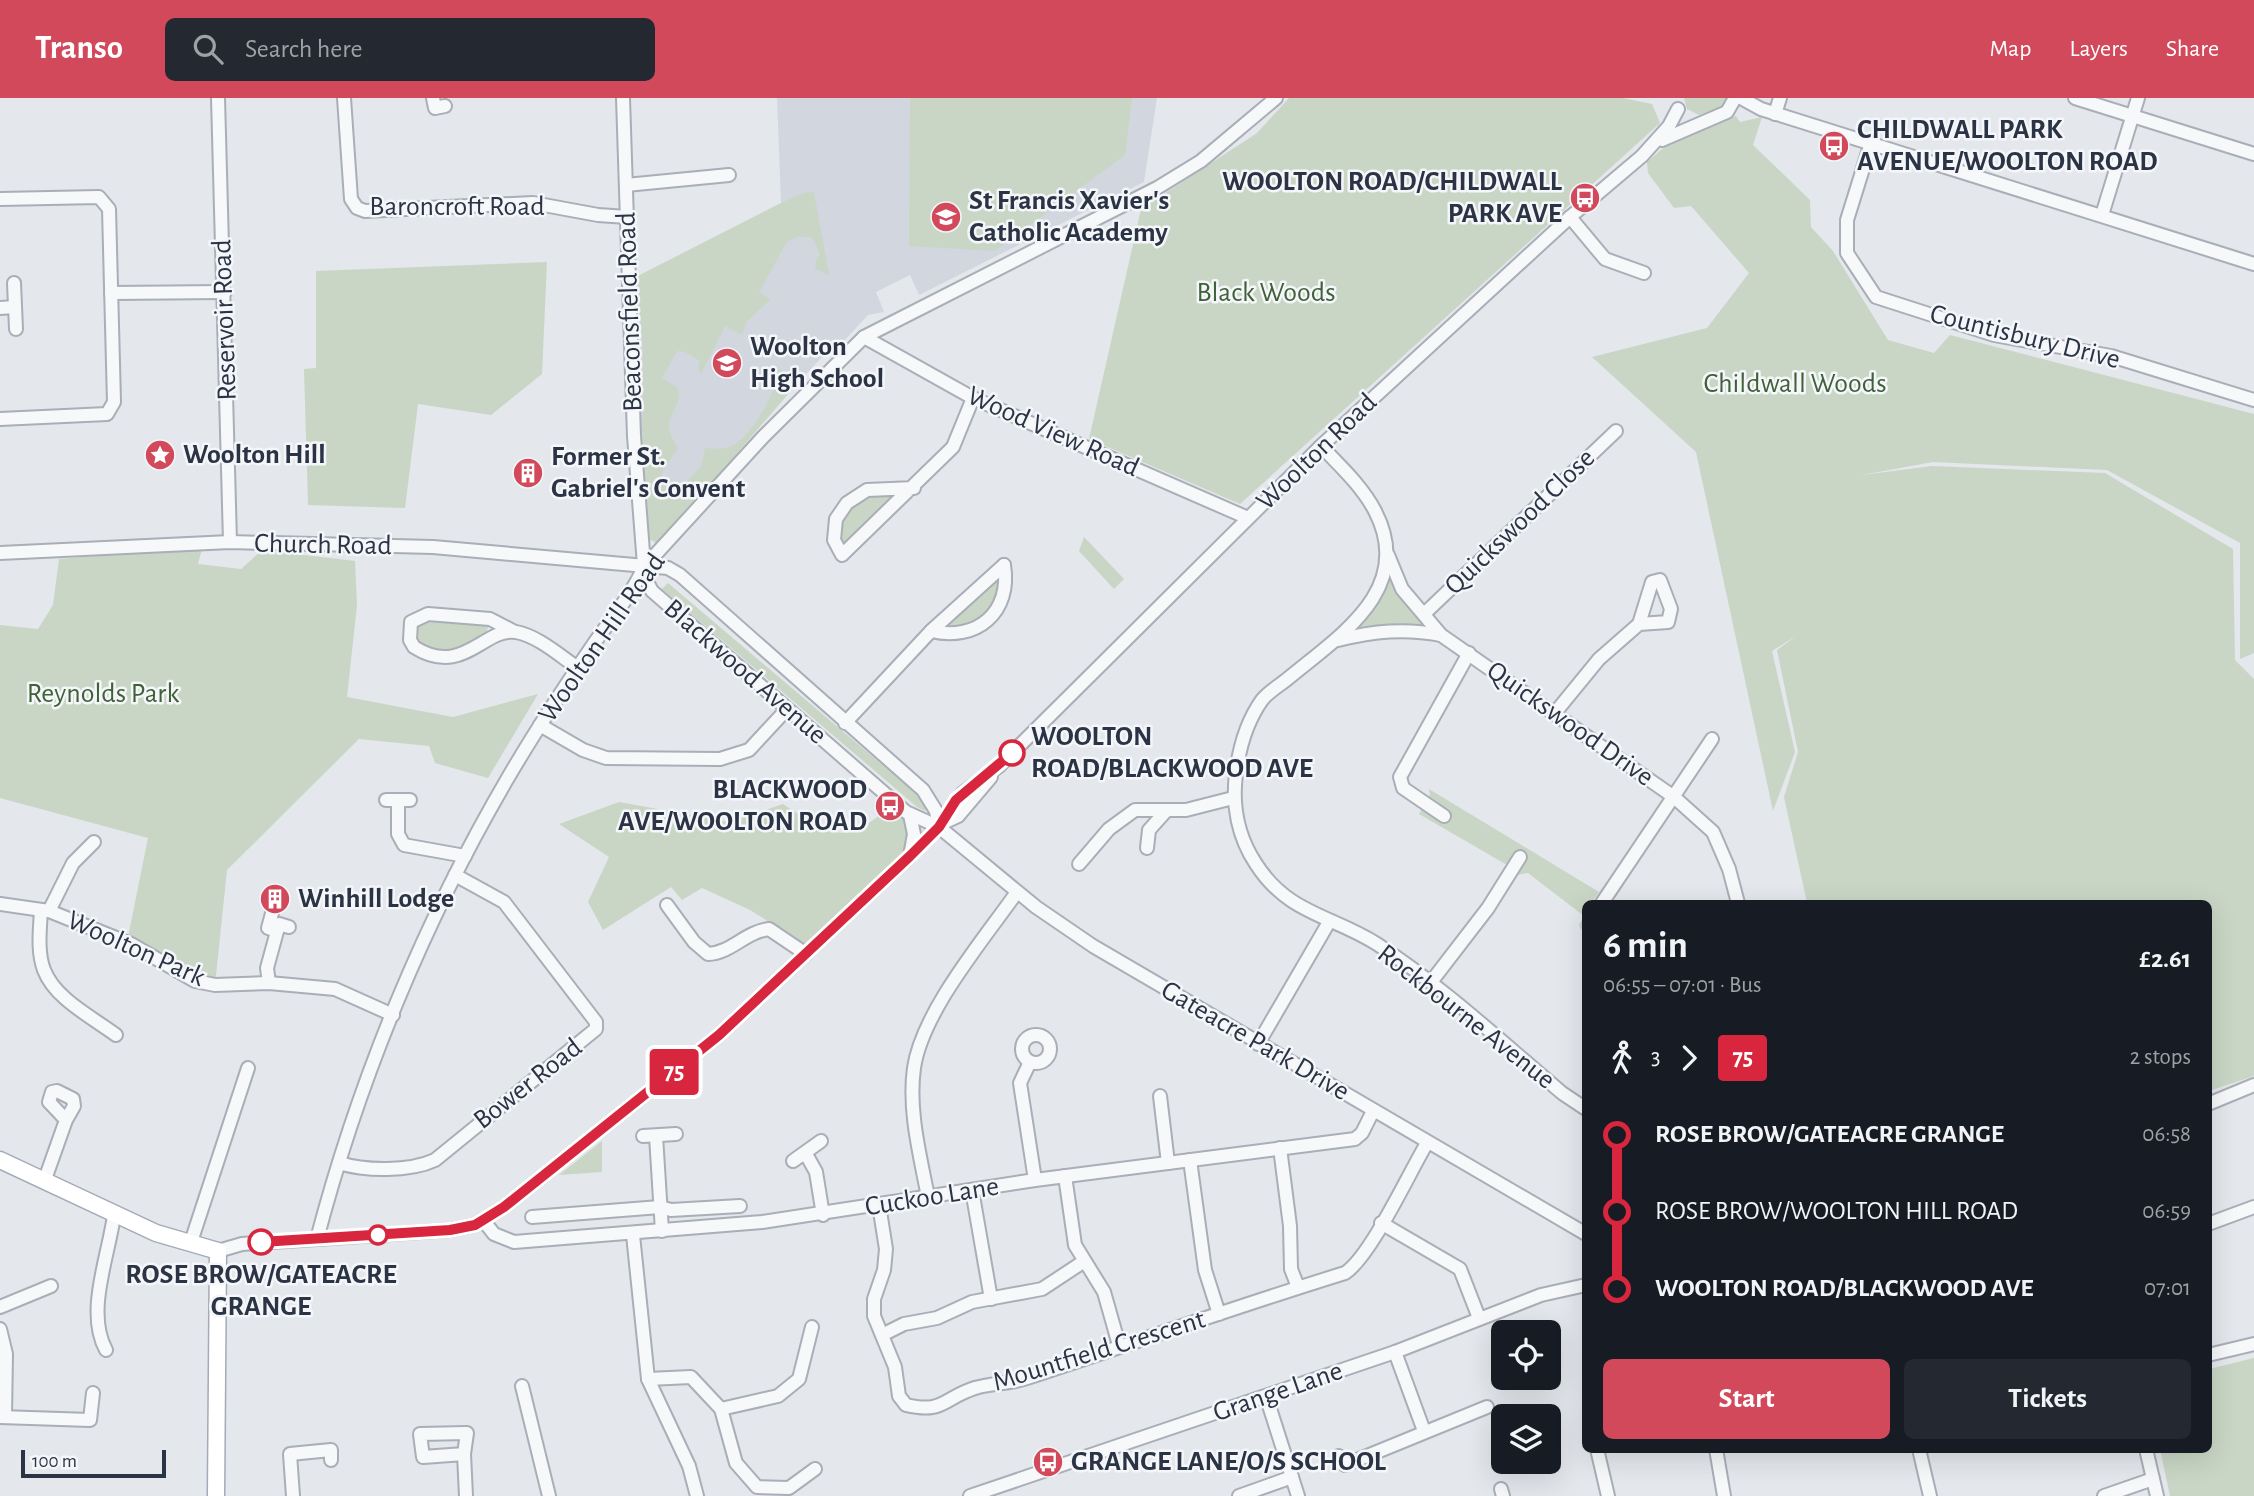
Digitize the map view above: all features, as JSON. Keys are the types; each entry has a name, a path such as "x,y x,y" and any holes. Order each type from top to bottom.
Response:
{"main road":[{"path":"0,1160 156,1233 218,1251 216,1496"}],"street":[{"name":"Reservoir Road","path":"218,98 230,542"},
{"name":"Baroncroft Road","path":"344,98 351,199 357,208 365,211 533,203 598,215 627,217"},
{"name":"Beaconsfield Road","path":"623,98 634,436 644,567"},
{"name":"Woolton Hill Road","path":"317,1240 339,1163 393,1015 455,875 540,725 635,586 644,567 763,437 864,337 1157,188 1201,162 1276,98"},
{"path":"1723,114 1732,107 1735,98"},
{"path":"1741,98 1775,114 2254,264"},
{"path":"1775,114 1780,98"},
{"path":"2075,98 2254,154"},
{"path":"2102,215 2138,98"},
{"path":"1677,103 1689,120 1703,122"},
{"name":"Woolton Road","path":"1648,151 1669,126 1677,103"},
{"name":"Woolton Road","path":"940,825 958,816 999,766 1321,446 1570,217 1648,151 1677,131 1741,109 1761,109"},
{"name":"Countisbury Drive","path":"1871,143 1847,220 1847,253 1875,297 1994,335 2111,356 2254,400"},
{"path":"626,185 729,175"},
{"path":"0,199 99,197 109,209 114,402 107,414 0,419"},
{"path":"1570,217 1605,259 1644,273"},
{"path":"14,283 16,329"},
{"path":"111,293 225,292"},
{"path":"0,307 15,307"},
{"name":"Wood View Road","path":"864,337 973,398 1248,518"},
{"path":"914,488 867,490 847,503 836,519 834,540 842,555 914,488 953,447 973,398"},
{"name":"Quickswood Close","path":"1424,614 1616,431"},
{"path":"1321,446 1368,498 1379,520 1387,554"},
{"name":"Church Road","path":"0,553 230,542 433,547 626,562 644,567"},
{"name":"Quickswood Drive","path":"1387,554 1402,589 1441,635 1674,797 1713,832 1729,869 1737,900"},
{"name":"Rockbourne Avenue","path":"1387,554 1373,600 1361,616 1263,699 1238,749 1233,798 1241,835 1254,862 1273,889 1298,908 1374,943 1431,982 1562,1093 1582,1106"},
{"path":"845,723 931,631 1004,565 1004,592 989,621 959,634 931,631"},
{"name":"Blackwood Avenue","path":"940,825 910,815 657,596 647,584 644,567 668,568 680,575 923,790 945,800 956,800"},
{"path":"515,632 494,636 478,648 457,655 439,657 414,647 409,630 411,622 418,616 428,614 490,619 543,644 578,667"},
{"path":"1554,714 1599,659 1639,624"},
{"name":"Rockbourne Avenue","path":"1334,641 1381,631 1412,630 1441,635"},
{"path":"1444,816 1403,788 1400,777 1469,653"},
{"path":"540,725 583,750 606,758 720,759 738,755 754,746 787,709"},
{"path":"1604,900 1712,739"},
{"name":"Woolton Road","path":"483,1220 623,1114 719,1035 910,856 940,825 956,800 999,766"},
{"name":"Blackwood Avenue","path":"923,790 936,811 940,825"},
{"path":"1079,864 1109,829 1135,810 1186,810 1233,798"},
{"path":"398,800 398,834 404,845 465,856"},
{"path":"1147,848 1149,830 1167,810"},
{"path":"910,815 914,829 910,856"},
{"name":"Gateacre Park Drive","path":"940,825 1017,892 1093,946 1582,1232"},
{"path":"94,842 73,863 45,910 40,944 44,970 61,995 116,1035"},
{"path":"1431,982 1488,908 1520,857"},
{"name":"Bower Road","path":"339,1163 353,1167 408,1167 435,1160 596,1029 596,1022 508,906 455,875"},
{"path":"928,1196 912,1094 914,1067 921,1039 933,1014 1017,892"},
{"name":"Woolton Park","path":"0,904 45,910 131,944 195,981 215,985 269,983 335,989 393,1015"},
{"path":"667,905 694,942 708,954 720,954 754,931 769,929 806,954"},
{"path":"269,983 267,968 283,929 268,928 274,906"},
{"path":"1258,1044 1329,922"},
{"path":"1030,1062 1020,1083 1035,1180"},
{"path":"191,1242 247,1068"},
{"path":"2212,1102 2254,1085"},
{"path":"1160,1096 1168,1163"},
{"name":"Cuckoo Lane","path":"483,1220 494,1234 514,1242 633,1235 823,1215 1035,1180 1354,1139 1363,1133 1373,1111"},
{"path":"44,1182 66,1120"},
{"path":"662,1231 650,1136 676,1134"},
{"path":"793,1161 821,1141"},
{"name":"Mountfield Crescent","path":"879,1205 886,1249 884,1270 874,1299 874,1316 895,1367 899,1396 906,1405 926,1410 948,1404 977,1388 1024,1379 1119,1345 1345,1273 1354,1267 1427,1143"},
{"path":"1280,1148 1290,1226 1288,1244 1298,1287"},
{"path":"806,1154 816,1172 823,1215"},
{"path":"1190,1160 1205,1270 1219,1314"},
{"path":"1065,1176 1074,1245 1104,1292 1119,1345"},
{"path":"972,1190 991,1298"},
{"path":"532,1217 660,1207 671,1210 740,1206"},
{"path":"2212,1222 2254,1206"},
{"path":"106,1350 100,1335 98,1317 114,1215"},
{"path":"218,1251 242,1244 450,1230 483,1220"},
{"path":"1381,1223 1460,1269 1479,1318"},
{"path":"633,1235 648,1379 689,1466 697,1496"},
{"path":"882,1335 904,1324 937,1318 972,1302 1042,1289 1083,1262"},
{"path":"0,1307 51,1286"},
{"name":"Grange Lane","path":"970,1496 1395,1352 1541,1295 1582,1286"},
{"path":"721,1409 779,1396 799,1379 812,1327"},
{"path":"0,1329 6,1354 3,1416 90,1420 93,1393"},
{"path":"2212,1354 2254,1344"},
{"path":"1395,1352 1424,1431"},
{"path":"648,1379 691,1377 721,1409 736,1463 757,1487 789,1488 815,1469"},
{"path":"523,1386 549,1496"},
{"path":"1266,1396 1298,1496"},
{"path":"1339,1456 1345,1465 1486,1407"},
{"path":"293,1496 290,1454 331,1450 331,1460"},
{"path":"1598,1453 1608,1496"},
{"path":"1717,1453 1724,1496"},
{"path":"1920,1453 1930,1496"},
{"path":"2147,1453 2157,1496"},
{"path":"464,1454 466,1496"},
{"path":"1239,1496 1292,1477"},
{"path":"2104,1496 2153,1479"}],"shaded area":[{"path":"777,98 1157,98 1144,182 919,295 910,275 876,292 884,312 868,315 844,341 822,357 652,541 644,539 636,277 781,203"}],"green space":[{"path":"910,98 1132,98 1125,155 995,251 909,246"},
{"name":"Black Woods","path":"1289,98 1623,98 1652,104 1660,123 1240,504 1089,439 1141,209 1257,133"},
{"path":"1684,98 1728,98 1722,107 1699,115 1687,109"},
{"name":"Childwall Woods","path":"1736,116 1740,122 1762,117 1753,145 1810,200 1811,227 1833,251 1888,340 1934,353 1950,335 2254,414 2254,653 2240,659 2240,543 2107,470 1933,462 1862,475 1932,466 2105,473 2233,549 2235,660 2254,679 2254,1076 2212,1090 2212,900 1806,900 1784,797 1798,752 1777,650 1796,636 1772,651 1795,752 1773,811 1696,452 1592,357 1707,328 1749,273 1691,206 1674,208 1648,173 1647,162 1676,137"},
{"path":"814,192 829,275 816,269 815,263 820,254 812,237 796,237 787,242 759,292 771,299 747,321 742,335 725,326 701,374 698,368 700,361 685,352 677,351 662,378 678,388 679,396 669,421 672,437 678,448 662,472 662,485 676,493 701,467 705,448 731,447 752,427 774,389 769,382 777,369 794,376 796,385 658,545 646,535 642,446 643,351 636,277 781,203 803,193"},
{"path":"547,262 542,374 491,415 418,404 405,508 308,505 304,369 316,368 316,271"},
{"path":"907,491 843,551 840,542 841,524 855,500 872,492"},
{"path":"1084,537 1124,579 1114,589 1079,551"},
{"name":"Reynolds Park","path":"202,549 198,564 241,569 262,550 355,561 357,605 347,697 453,717 538,694 488,778 435,763 429,746 359,739 227,870 215,985 127,942 148,838 0,798 0,625 38,629 53,605 59,559"},
{"path":"1384,563 1437,634 1337,640 1367,600"},
{"path":"1002,570 996,599 984,616 965,625 937,629"},
{"path":"668,583 925,801 928,808 925,811 917,807 662,589"},
{"path":"423,617 479,621 488,627 482,638 470,647 441,653 415,642 413,624"},
{"path":"1429,789 1599,892 1593,900 1582,900 1582,914 1528,873 1517,875 1507,865 1419,814 1430,795"},
{"path":"619,802 729,822 783,804 814,823 837,832 861,828 890,806 906,812 923,836 812,949 750,910 702,888 682,900 671,887 603,930 588,902 609,857 559,824"},
{"path":"602,1141 602,1172 559,1175"},
{"path":"2254,1358 2254,1496 2170,1496 2161,1453 2212,1453 2212,1368"}],"bus line":[{"name":"75","path":"261,1242 450,1230 475,1225 504,1207 614,1122 719,1035 910,856 939,827 948,810 963,793 1012,753"}],"place":[{"name":"CHILDWALL PARK AVENUE/WOOLTON ROAD","path":"1834,146"},
{"name":"WOOLTON ROAD/CHILDWALL PARK AVE","path":"1585,198"},
{"name":"St Francis Xavier's Catholic Academy","path":"946,217"},
{"name":"Woolton High School","path":"727,363"},
{"name":"Woolton Hill","path":"160,455"},
{"name":"Former St. Gabriel's Convent","path":"528,473"},
{"name":"WOOLTON ROAD/BLACKWOOD AVE","path":"1012,753"},
{"name":"BLACKWOOD AVE/WOOLTON ROAD","path":"890,806"},
{"name":"Winhill Lodge","path":"275,899"},
{"name":"ROSE BROW/GATEACRE GRANGE","path":"261,1242"},
{"name":"GRANGE LANE/O/S SCHOOL","path":"1048,1462"}]}
